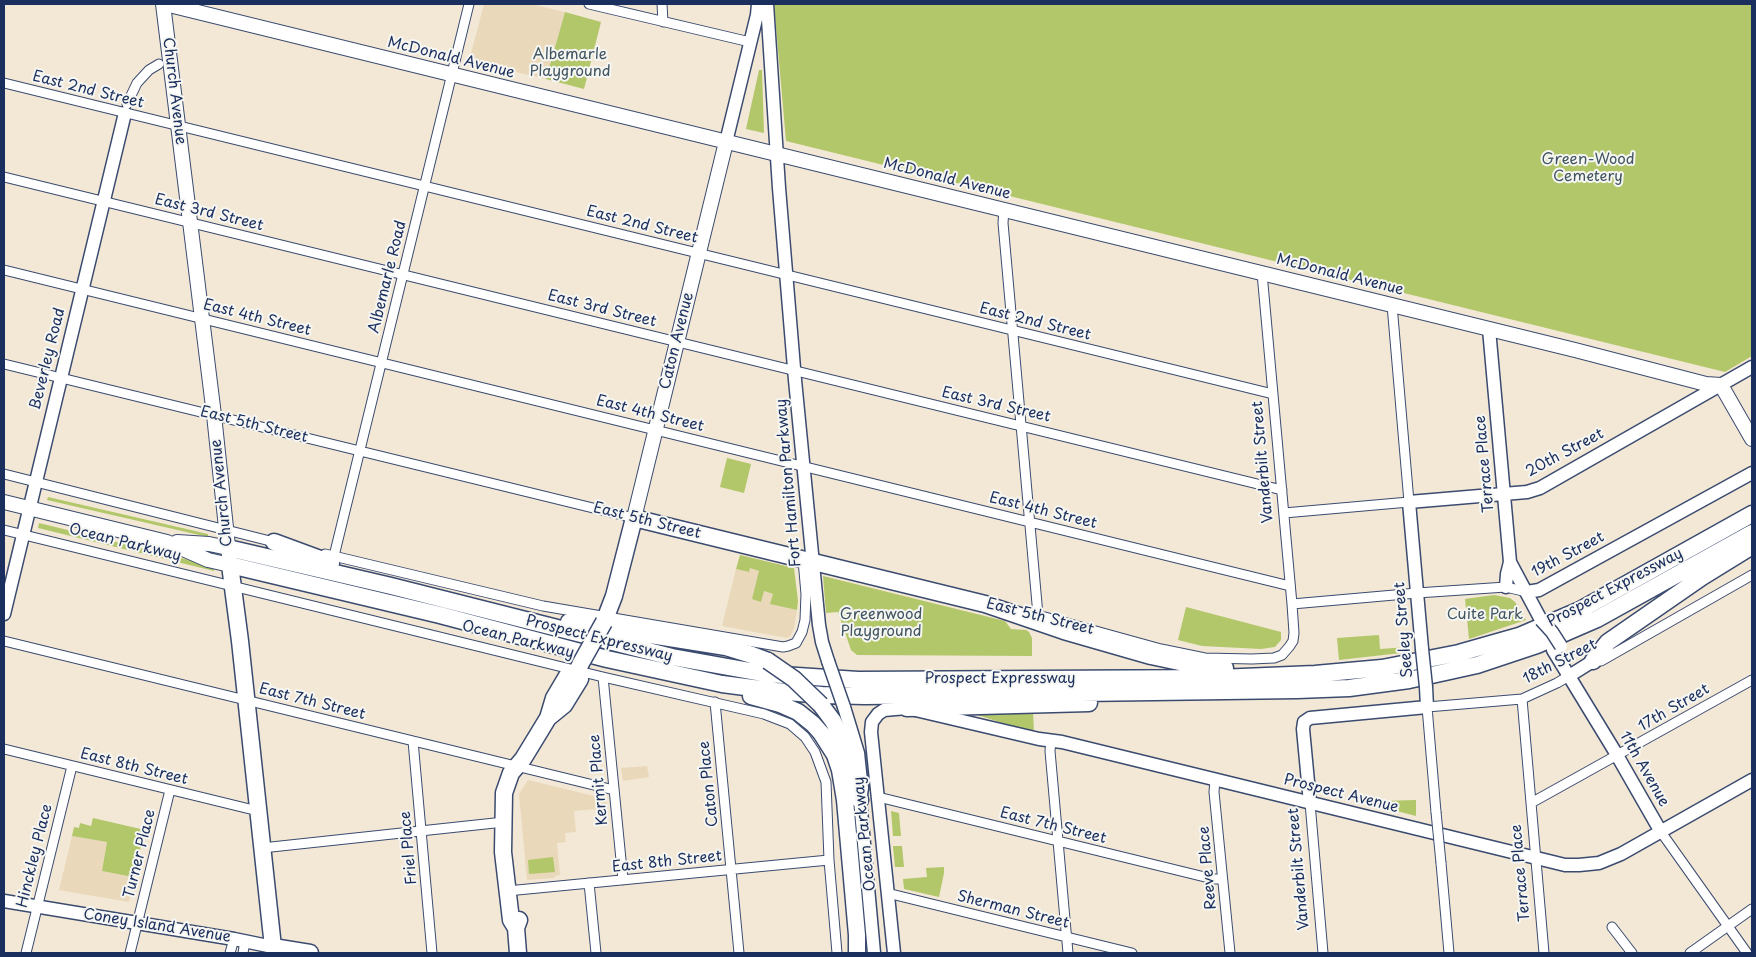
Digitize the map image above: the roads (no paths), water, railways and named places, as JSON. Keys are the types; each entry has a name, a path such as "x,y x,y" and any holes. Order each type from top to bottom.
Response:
{"highway":[{"name":"Prospect Expressway","path":"228,548 391,586 672,658 767,674 858,680 1198,678 1297,675 1382,668 1459,653 1519,636 1580,610 1752,514"},
{"name":"East 5th Street","path":"634,518 807,562 986,604"},
{"name":"Caton Avenue","path":"518,953 516,928 510,920 512,890 503,852 504,794 511,774 548,718 564,705 580,679 579,667 606,619 614,596 634,518"},
{"name":"Prospect Expressway","path":"230,565 440,615 607,659 722,684 804,693 864,696 1181,692 1349,688 1409,680 1477,665 1538,645 1597,619 1752,533"},
{"path":"274,542 332,563 377,576 391,586"},
{"path":"1593,661 1608,642 1702,577 1752,546"},
{"name":"Church Avenue","path":"230,565 274,950"},
{"path":"986,604 1064,631 1151,656 1198,666 1297,675"},
{"path":"500,615 529,613 578,624 726,647 768,661 794,679 821,705 832,721 844,743 860,800"},
{"path":"722,684 750,696 780,704 798,712 821,733 835,755 843,783 857,953"},
{"path":"907,708 1051,705 1130,701 1181,692"},
{"name":"Coney Island Avenue","path":"274,950 310,953"}],"main road":[{"name":"McDonald Avenue","path":"164,4 1490,329 1706,384 1721,385"},
{"name":"Church Avenue","path":"164,4 214,415 230,565"},
{"name":"Caton Avenue","path":"634,518 726,142"},
{"path":"1721,385 1752,439"},
{"name":"Ocean Parkway","path":"4,502 167,542 208,560 230,565"},
{"name":"Ocean Parkway","path":"167,542 209,544 228,548"}],"street":[{"name":"Albemarle Road","path":"334,556 469,4"},
{"path":"589,4 750,42"},
{"path":"662,4 663,22"},
{"name":"Caton Avenue","path":"726,142 758,4"},
{"name":"Fort Hamilton Parkway","path":"766,4 776,154 804,466 807,562 822,642 858,753 862,788 860,800 874,953"},
{"name":"Beverley Road","path":"4,614 126,108 137,82 149,70 159,64"},
{"name":"East 2nd Street","path":"4,83 126,108 178,126 1273,394"},
{"name":"East 3rd Street","path":"4,176 1282,490"},
{"path":"1004,210 1003,223 1038,615"},
{"name":"East 4th Street","path":"4,270 1290,586"},
{"name":"Vanderbilt Street","path":"1262,273 1292,604 1294,632 1293,641 1289,648"},
{"name":"Seeley Street","path":"1392,305 1449,953"},
{"name":"Terrace Place","path":"1490,329 1510,562 1527,592"},
{"name":"East 5th Street","path":"4,364 634,518"},
{"name":"20th Street","path":"1284,513 1527,492 1540,488 1752,367"},
{"name":"19th Street","path":"1292,604 1506,587 1527,592 1541,589 1752,472"},
{"path":"4,474 274,542 543,606 606,619 788,646 796,642 800,637 805,620 807,562"},
{"name":"Ocean Parkway","path":"4,530 579,667 604,677 715,702 774,717 790,724 805,736 820,762 826,782 829,860 837,953"},
{"path":"1506,587 1506,574 1510,562"},
{"name":"18th Street","path":"1304,722 1310,718 1522,699 1557,683 1593,661 1601,661 1752,575"},
{"name":"11th Avenue","path":"1527,592 1540,617 1552,632 1557,648 1661,832 1747,953"},
{"name":"East 5th Street","path":"986,604 1038,615 1161,649 1205,658 1274,658 1282,655 1289,648"},
{"name":"East 7th Street","path":"4,641 614,790"},
{"name":"Kermit Place","path":"604,677 623,880"},
{"name":"17th Street","path":"1531,803 1752,680"},
{"name":"Terrace Place","path":"1522,699 1544,953"},
{"name":"Caton Place","path":"715,702 739,953"},
{"name":"Ocean Parkway","path":"894,953 871,732 872,722 884,710 907,708"},
{"name":"Prospect Avenue","path":"907,708 1050,741 1062,742 1536,858 1574,865 1599,863 1621,854 1752,780"},
{"name":"Vanderbilt Street","path":"1304,722 1302,729 1323,953"},
{"name":"Friel Place","path":"413,741 432,953"},
{"path":"1050,741 1068,953"},
{"name":"East 8th Street","path":"4,749 258,811"},
{"name":"Hinckley Place","path":"26,953 72,766"},
{"name":"Reeve Place","path":"1215,780 1214,792 1230,953"},
{"name":"Turner Place","path":"130,953 170,790"},
{"name":"East 7th Street","path":"878,798 1214,880 1222,879"},
{"path":"262,848 504,822"},
{"name":"East 8th Street","path":"512,890 829,860"},
{"path":"589,883 596,953"},
{"name":"Sherman Street","path":"887,893 1132,953"},
{"name":"Coney Island Avenue","path":"4,901 138,923 240,945 274,950"},
{"path":"1690,953 1752,909"},
{"path":"1612,927 1632,953"},
{"path":"230,953 240,945"}],"park label":[{"name":"Albemarle Playground","path":"570,64"},
{"name":"Green-Wood Cemetery","path":"1588,168"},
{"name":"Cuite Park","path":"1485,615"},
{"name":"Greenwood Playground","path":"881,624"}]}
